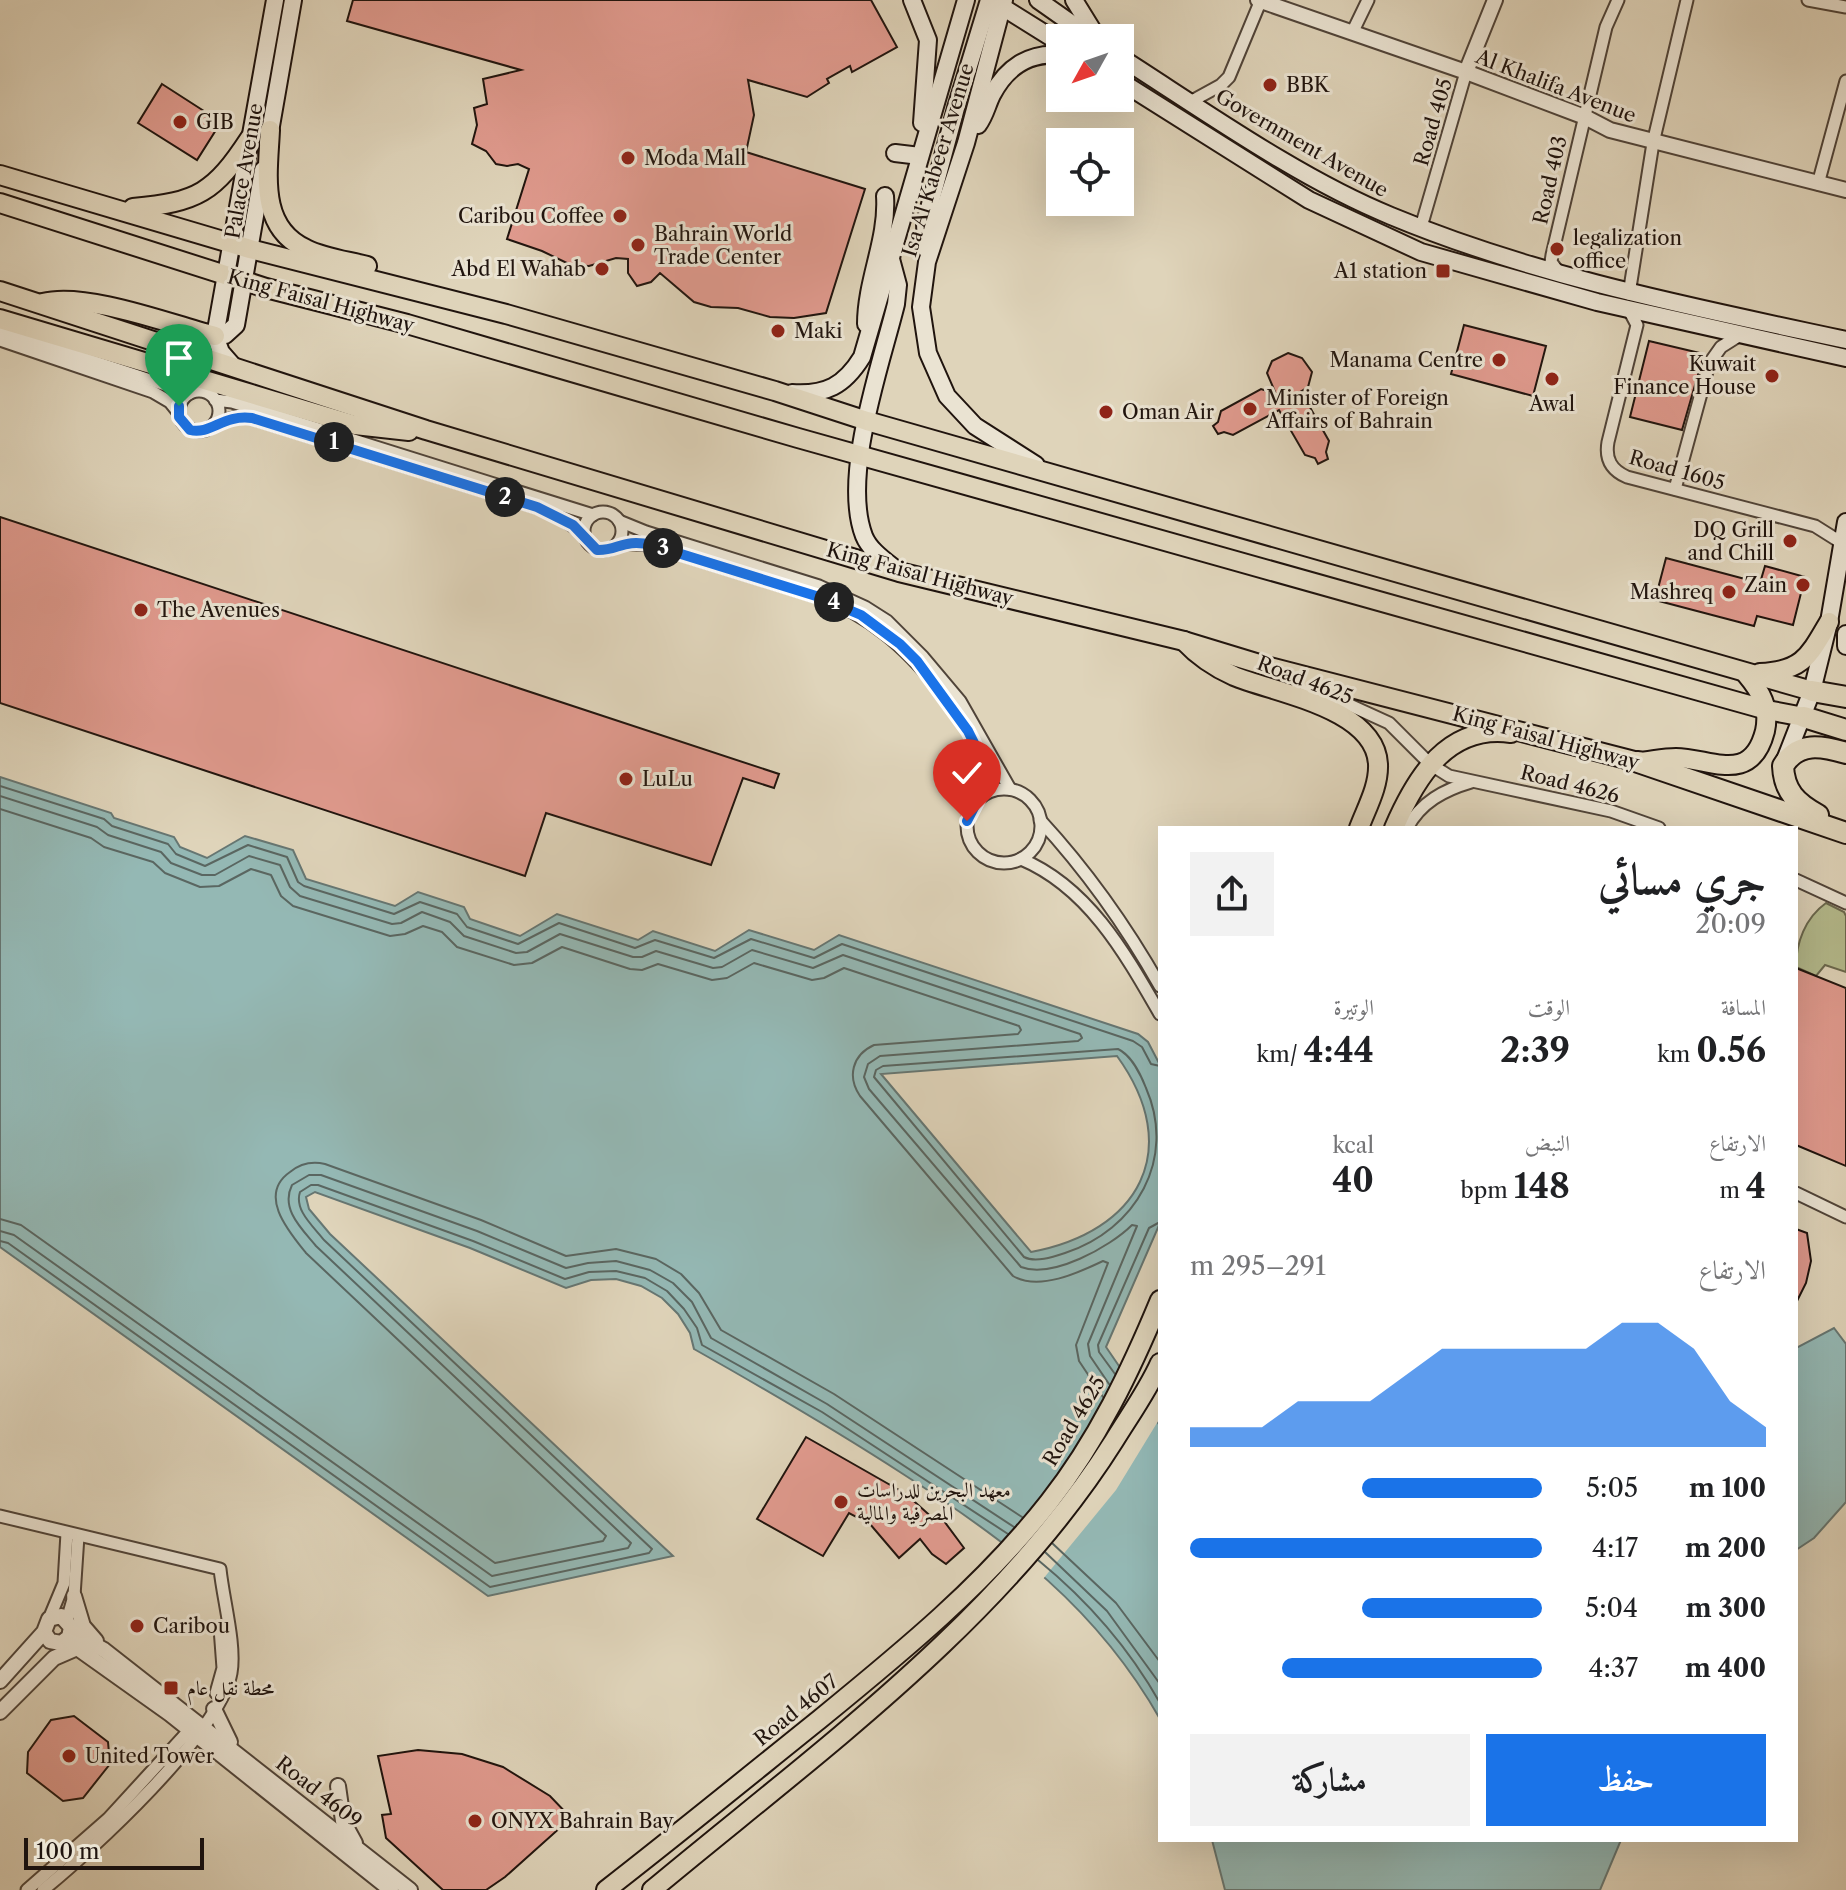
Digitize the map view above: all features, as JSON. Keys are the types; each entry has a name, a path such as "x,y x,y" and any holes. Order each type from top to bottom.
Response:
{"highway":[{"name":"King Faisal Highway","path":"1812,691 1846,697"},
{"name":"King Faisal Highway","path":"1804,717 1846,730"},
{"path":"1846,753 1822,747 1806,748 1795,752 1783,766 1787,789 1797,801 1846,832"},
{"name":"King Faisal Highway","path":"1638,762 1846,832"}],"main road":[{"name":"Palace Avenue","path":"275,0 215,336 229,333 236,325 293,0"},
{"path":"912,0 928,40 921,152"},
{"name":"Isa Al Kabeer Avenue","path":"775,391 813,394 840,385 853,371 867,341 966,0"},
{"path":"1038,0 1074,24"},
{"path":"1062,0 1084,19"},
{"path":"1074,0 1087,24"},
{"path":"914,176 944,183 942,158 997,2 1046,34"},
{"name":"Isa Al Kabeer Avenue","path":"997,2 966,143 959,162 944,183 921,307 928,353 947,396 975,426 1044,470"},
{"path":"966,143 983,119 992,95 1010,71 1035,56 1046,56"},
{"name":"Government Avenue","path":"1134,66 1354,199 1421,227 1629,302 1740,335 1846,358"},
{"name":"Government Avenue","path":"1134,90 1275,180 1388,238 1451,261 1629,302 1846,340"},
{"path":"270,130 267,192 276,221 289,237 305,249 434,284 506,314"},
{"path":"123,209 184,201 208,189 229,170 250,138"},
{"path":"895,153 921,152 959,162"},
{"name":"King Faisal Highway","path":"0,175 250,249 506,314 775,391 867,421 1812,691"},
{"path":"867,341 867,291 884,220 885,196"},
{"name":"King Faisal Highway","path":"0,203 243,282 407,324 859,455 1767,710 1804,717"},
{"name":"Isa Al Kabeer Avenue","path":"890,257 898,285 896,304 859,455 857,493 864,536 871,547 899,572"},
{"name":"King Faisal Highway","path":"0,291 426,430 899,572 1184,641 1266,666 1638,762"},
{"path":"36,304 57,299 88,302 215,336 221,352 235,368"},
{"path":"0,319 355,425 386,430 426,430"},
{"path":"1783,766 1812,691 1829,622 1845,530"},
{"path":"1746,674 1781,672 1800,663 1809,655 1829,622"},
{"path":"1846,634 1846,646"},
{"name":"Road 4625","path":"1184,641 1197,655 1216,667 1337,713 1363,729 1373,744 1378,772 1360,826"},
{"path":"1638,762 1679,758 1707,765 1730,766 1744,761 1762,741 1767,710 1759,690 1746,674"},
{"path":"1395,826 1408,795 1430,764 1447,748 1475,733 1497,731 1562,740"},
{"name":"Road 4625","path":"1005,1554 1050,1500 1081,1455 1136,1359 1158,1305"},
{"name":"Road 4625","path":"652,1890 971,1619 1066,1512 1158,1371"},
{"name":"Road 4607","path":"606,1890 872,1676 957,1603 1005,1554"}],"street":[{"path":"1353,31 1368,0"},
{"path":"1466,72 1495,0"},
{"name":"Road 403","path":"1561,275 1551,262 1552,255 1606,27 1618,0"},
{"name":"Road 1605","path":"1687,0 1653,143 1629,302 1636,319 1636,330 1607,456 1618,473 1815,526 1845,530"},
{"path":"1808,0 1846,7"},
{"path":"1190,102 1221,85 1229,77 1260,1"},
{"name":"Al Khalifa Avenue","path":"1260,1 1466,72 1585,117 1610,130 1846,190"},
{"name":"Road 405","path":"1421,227 1466,72"},
{"path":"1818,184 1846,81"},
{"path":"0,331 190,393 207,393 215,400 219,411 215,423"},
{"path":"1675,489 1709,364 1721,347 1740,335"},
{"path":"0,340 153,392 170,402 190,430 207,430 215,423 237,417 252,418 537,507 583,533 588,544 597,550 609,550 618,543 622,532 619,521"},
{"path":"178,412 182,401 190,393"},
{"path":"215,400 237,404 593,515"},
{"path":"583,533 586,522 593,515 604,512 646,532 819,586 854,601 887,621 960,701 1010,789"},
{"path":"618,543 652,545 816,596 839,604 881,628 917,661 962,720 974,743 979,798"},
{"name":"Road 4626","path":"1266,666 1389,723 1430,764 1449,776 1611,811 1653,826"},
{"path":"1409,826 1428,802 1453,787 1471,782"},
{"path":"1158,983 1109,902 1040,820 1026,797 1010,789 993,790 979,798 967,821 973,846 995,862 1021,859 1047,870 1093,910 1158,1011"},
{"path":"1021,859 1035,847 1040,820"},
{"path":"1798,881 1846,903"},
{"path":"1798,1194 1846,1217"},
{"path":"0,1516 216,1568"},
{"path":"0,1710 54,1658 68,1636 74,1596 72,1535"},
{"path":"68,1636 50,1641 47,1625 64,1583 72,1535"},
{"path":"43,1890 112,1822 214,1709 229,1681 232,1661 216,1568"},
{"path":"196,1729 217,1690 223,1668 216,1568"},
{"path":"74,1596 83,1626 104,1650"},
{"path":"0,1681 47,1625 61,1616 68,1636"},
{"name":"Road 4609","path":"68,1636 196,1729 236,1753 410,1890"},
{"name":"Road 4609","path":"68,1636 104,1650 391,1890"},
{"path":"214,1709 236,1753"},
{"path":"338,1786 343,1821 360,1850"},
{"path":"99,1809 112,1822"},
{"path":"27,1890 112,1822"}],"green space":[{"path":"1826,903 1846,916 1846,972 1825,965 1816,976 1798,968 1800,940"}],"water":[{"path":"0,777 174,837 180,847 207,858 245,836 293,850 306,879 395,906 418,892 464,907 470,919 520,936 557,914 638,940 653,931 715,951 749,930 814,950 839,935 1138,1034 1148,1042 1158,1061 1158,1228 1106,1347 1158,1423 1158,1716 1108,1643 1048,1580 942,1499 800,1410 694,1349 690,1333 678,1314 662,1298 641,1286 616,1279 591,1280 566,1288 470,1248 315,1192 306,1197 309,1209 330,1234 673,1556 488,1596 0,1247","holes":["1117,1056 1137,1091 1147,1123 1148,1154 1140,1182 1124,1206 1100,1226 1068,1242 1031,1252 881,1074"]},
{"path":"1834,1328 1846,1344 1846,1502 1814,1538 1798,1549 1798,1347"},
{"path":"1213,1842 1620,1842 1600,1890 1225,1890"}],"pier":[{"path":"1123,1366 1158,1415 1158,1421 1116,1490 1043,1579 1002,1545 1041,1499 1093,1422"}],"building":[{"name":"Moda Mall","path":"353,0 871,0 897,47 852,72 850,66 827,79 829,83 807,97 748,80 754,115 746,152 865,189 826,313 794,318 770,317 738,308 711,307 694,302 660,273 651,282 637,286 628,273 628,259 616,258 589,266 571,265 507,239 529,169 518,164 496,164 486,151 472,144 477,125 474,108 487,104 483,79 521,70 347,21"},
{"name":"GIB","path":"162,84 221,122 197,160 138,123"},
{"name":"Manama Centre","path":"1464,325 1546,346 1533,396 1451,374"},
{"path":"1649,341 1704,354 1682,430 1630,417"},
{"name":"Minister of Foreign Affairs of Bahrain","path":"1288,353 1302,358 1312,372 1308,387 1292,397 1307,402 1329,441 1328,459 1318,464 1315,458 1305,455 1279,410 1233,435 1218,434 1213,426 1218,422 1221,411 1261,389 1276,394 1267,373 1272,361"},
{"name":"The Avenues","path":"0,517 779,774 774,788 743,778 711,865 546,813 525,876 0,703"},
{"name":"Mashreq","path":"1666,558 1760,583 1765,566 1805,577 1793,625 1757,616 1754,626 1655,600"},
{"path":"1798,969 1846,988 1846,1166 1798,1146"},
{"path":"1798,1230 1807,1233 1811,1261 1798,1299"},
{"name":"معهد البحرين للدراسات المصرفية والمالية","path":"806,1437 906,1494 936,1521 941,1517 964,1548 946,1564 932,1554 920,1539 899,1558 870,1524 849,1513 823,1556 757,1519"},
{"name":"United Tower","path":"74,1716 108,1742 110,1764 83,1798 63,1801 27,1773 28,1752 51,1720"},
{"name":"ONYX Bahrain Bay","path":"418,1750 462,1754 503,1767 550,1796 571,1818 486,1890 443,1890 386,1838 382,1815 391,1814 378,1756"}],"place":[{"name":"BBK","path":"1270,85"},
{"name":"GIB","path":"180,122"},
{"name":"Moda Mall","path":"628,158"},
{"name":"Caribou Coffee","path":"620,216"},
{"name":"Bahrain World Trade Center","path":"638,245"},
{"name":"legalization office","path":"1557,249"},
{"name":"Abd El Wahab","path":"602,269"},
{"name":"A1 station","path":"1443,271"},
{"name":"Maki","path":"778,331"},
{"name":"Manama Centre","path":"1499,360"},
{"name":"Kuwait Finance House","path":"1772,376"},
{"name":"Awal","path":"1552,379"},
{"name":"Minister of Foreign Affairs of Bahrain","path":"1250,409"},
{"name":"Oman Air","path":"1106,412"},
{"name":"DQ Grill and Chill","path":"1790,541"},
{"name":"Zain","path":"1803,585"},
{"name":"Mashreq","path":"1729,592"},
{"name":"The Avenues","path":"141,610"},
{"name":"LuLu","path":"626,779"},
{"name":"معهد البحرين للدراسات المصرفية والمالية","path":"841,1502"},
{"name":"Caribou","path":"137,1626"},
{"name":"محطة نقل عام","path":"171,1688"},
{"name":"United Tower","path":"69,1756"},
{"name":"ONYX Bahrain Bay","path":"475,1821"}],"route":[{"path":"179,406 179,417 190,430 207,430 215,423 230,418 252,418 537,507 573,525 597,550 609,550 618,543 644,543 816,596 861,615 881,628 917,661 956,710 968,731 974,743 979,798 967,821"}]}
